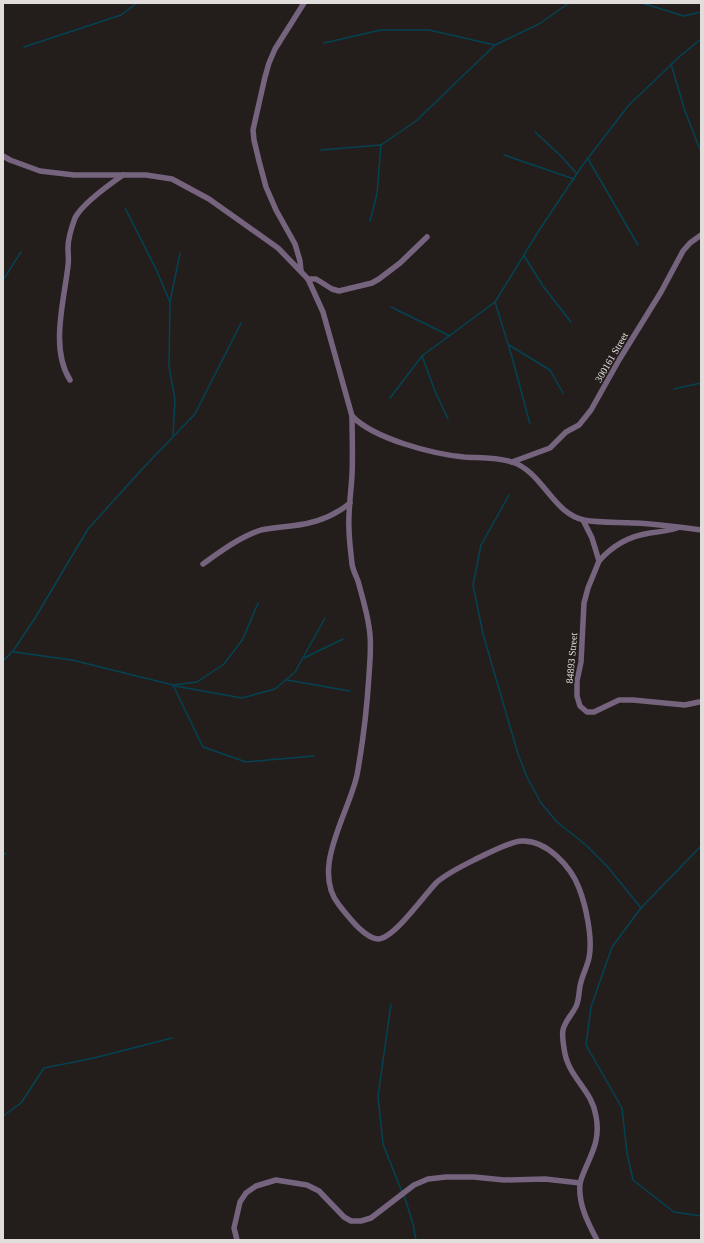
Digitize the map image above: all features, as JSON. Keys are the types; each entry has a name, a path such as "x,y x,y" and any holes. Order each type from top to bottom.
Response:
{"street":[{"path":"301,271 295,244 276,210 266,187 258,161 253,130 265,77 272,56 304,3"},
{"path":"3,156 40,171 74,175 146,175 172,179 209,199 278,248 308,280 323,312 352,416 353,456 349,527 353,566 370,629 369,669 357,776 353,791 332,846 329,879 330,890 334,899 353,922 369,936 376,939 385,938 396,930 437,883 450,873 494,850 517,842 533,842 558,857 567,867 579,887 589,928 591,944 590,956 580,984 578,1003 563,1030 566,1061 569,1069 591,1100 597,1119 597,1140 580,1183 583,1208 588,1224 597,1240"},
{"path":"70,380 63,368 60,324 69,263 68,246 72,229 76,217 81,210 102,190 123,175"},
{"name":"300161 Street","path":"512,462 550,448 566,432 579,424 587,416 683,251 690,243 701,235"},
{"path":"308,280 316,279 338,291 372,283 400,263 427,237"},
{"path":"352,416 358,422 380,434 425,450 442,454 512,462 527,469 540,481 565,511 583,520 658,524 701,530"},
{"path":"203,564 253,533 321,520 341,511 350,504"},
{"path":"583,520 592,538 599,561"},
{"name":"84893 Street","path":"679,528 641,535 629,539 616,545 599,561 588,588 584,603 581,662 577,681 577,696 580,706 586,712 594,712 619,700 685,705 699,702"},
{"path":"237,1240 234,1228 240,1202 246,1193 256,1186 276,1180 307,1185 319,1191 344,1217 351,1221 371,1218 414,1185 428,1179 474,1177 504,1180 546,1179 580,1183"}],"waterway":[{"path":"24,47 121,15 137,3"},
{"path":"321,150 381,145 416,121 495,45 539,24 569,3"},
{"path":"642,3 684,16 701,12"},
{"path":"324,43 381,30 429,30 495,45"},
{"path":"390,398 422,356 495,302 538,232 582,166 628,106 679,57 701,39"},
{"path":"671,64 685,111 701,152"},
{"path":"535,132 561,156 577,174"},
{"path":"370,221 377,194 381,145"},
{"path":"504,155 574,179"},
{"path":"588,159 638,245"},
{"path":"125,208 156,269 170,302 169,366 175,400 173,435"},
{"path":"3,280 21,252"},
{"path":"170,302 180,253"},
{"path":"524,256 543,286 571,322"},
{"path":"495,302 530,424"},
{"path":"391,307 450,336"},
{"path":"3,661 13,651 35,618 88,529 195,414 241,323"},
{"path":"509,345 550,370 563,393"},
{"path":"422,356 435,391 448,419"},
{"path":"674,389 701,383"},
{"path":"509,495 481,545 473,585 483,634 518,754 527,777 541,803 557,822 586,845 607,866 641,908"},
{"path":"14,652 72,660 173,685 197,682 224,664 243,639 258,603"},
{"path":"175,686 242,698 275,689 295,672 325,618"},
{"path":"304,658 343,639"},
{"path":"287,680 350,691"},
{"path":"173,685 203,747 246,762 314,756"},
{"path":"701,846 641,908 612,947 591,1007 586,1045 622,1108 627,1153 633,1180 674,1212 701,1216"},
{"path":"391,1004 378,1096 383,1144 402,1192"},
{"path":"3,1116 21,1103 44,1068 94,1058 172,1038"},
{"path":"404,1195 413,1224 416,1240"}]}
